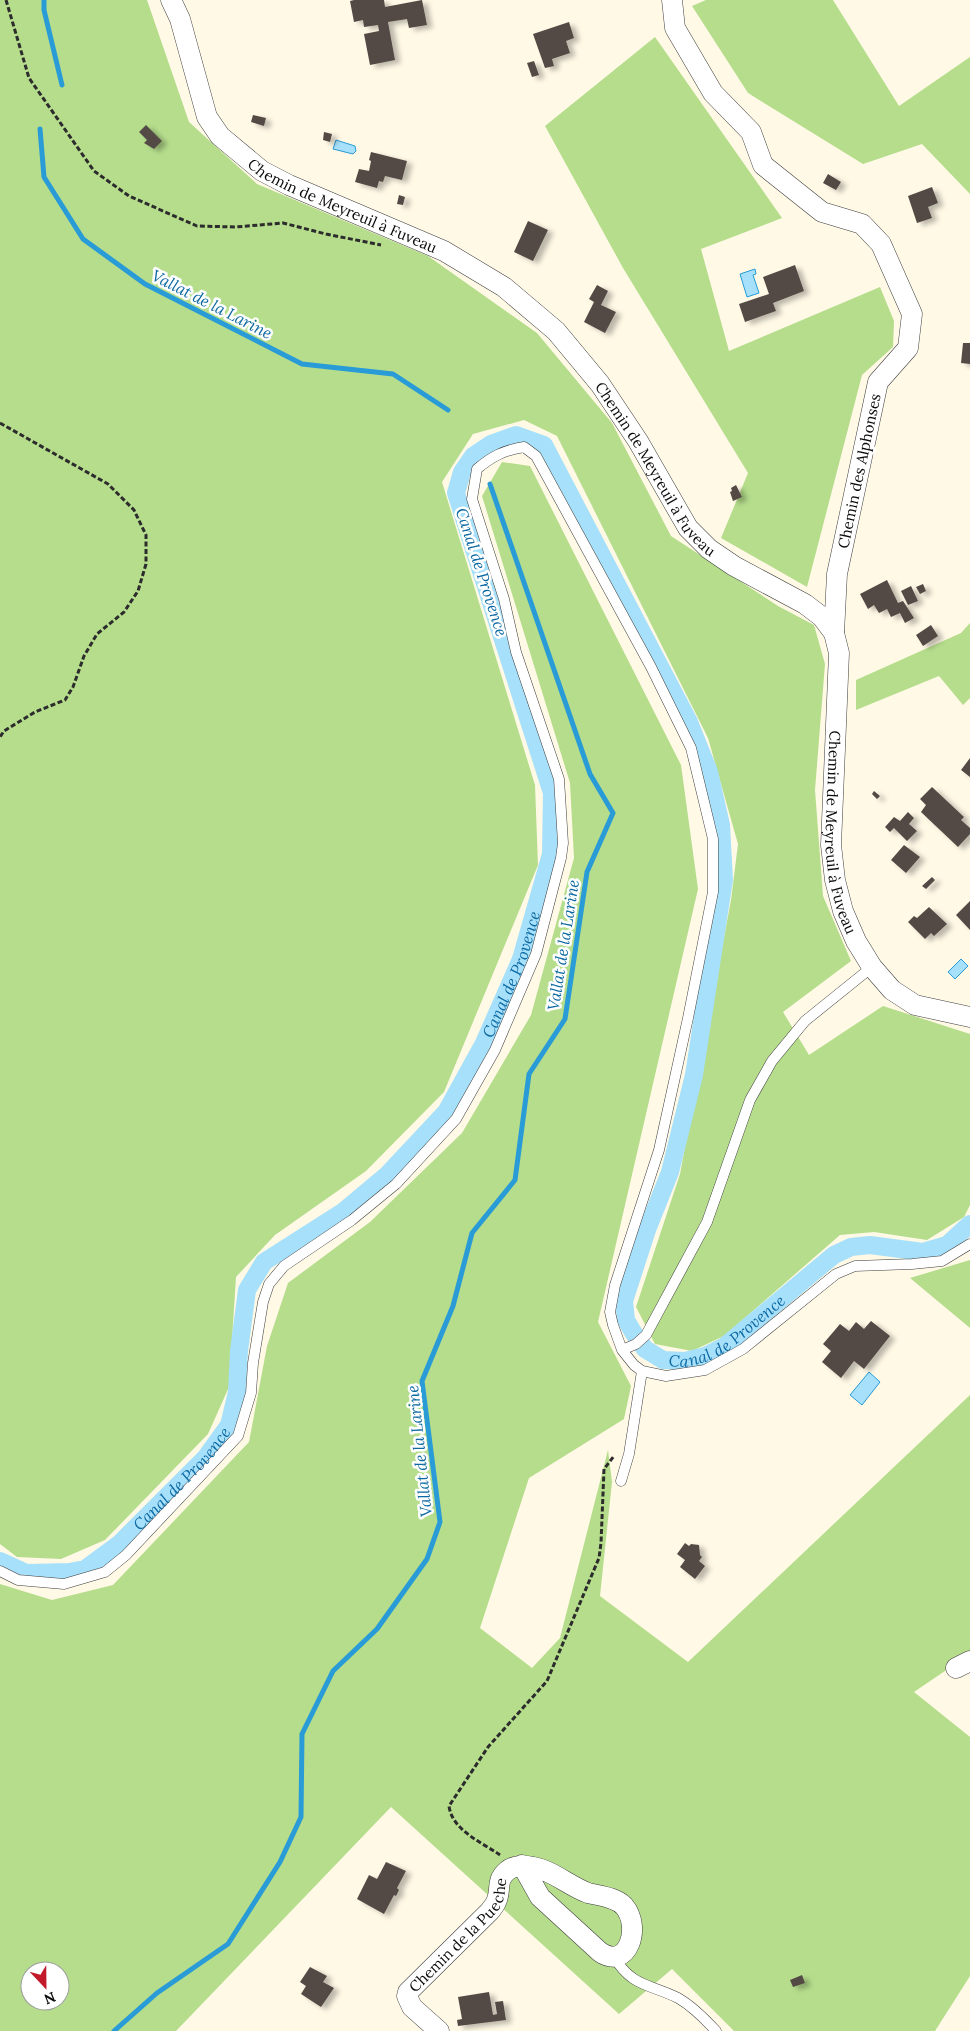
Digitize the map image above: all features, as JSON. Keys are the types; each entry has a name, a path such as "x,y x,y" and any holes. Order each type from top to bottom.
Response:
{"street":[{"name":"Chemin de Meyreuil à Fuveau","path":"171,0 180,18 207,117 220,136 262,171 288,185 444,251 504,287 556,331 600,384 638,440 688,528 709,549 734,566 805,604 822,617 834,633 839,653 832,845 835,880 843,911 856,941 872,968 892,990 915,1006 970,1017"},
{"name":"Chemin des Alphonses","path":"672,0 675,28 713,93 751,132 763,164 822,212 862,224 881,244 912,314 908,348 878,382 837,574 834,633"},
{"name":"Chemin de la Pueche","path":"439,2031 412,2006 406,1996 490,1911 497,1901 500,1879 515,1867 536,1867 587,1892 617,1900 625,1907 631,1921 633,1936 630,1944 614,1957 607,1957 540,1897 515,1867"}],"lane":[{"path":"0,1571 18,1580 64,1584 105,1572 126,1556 238,1436 252,1393 253,1363 263,1302 269,1284 284,1266 352,1220 396,1184 456,1118 495,1050 536,954 563,843 560,779 516,652 504,599 472,499 477,469 490,457 510,449 524,447 536,456 651,667 691,748 713,839 713,892 688,1018 658,1150 615,1285 610,1312 622,1350 634,1366 642,1371 666,1376 705,1370 743,1349 836,1274 855,1266 942,1261 970,1244"},
{"path":"622,1350 636,1344 646,1335 707,1222 750,1100 772,1061 805,1021 872,968"},
{"path":"621,1480 632,1435 642,1371"},
{"path":"614,1957 629,1977 679,1998 702,2016 716,2031"}],"path":[{"path":"6,0 29,78 94,171 129,196 197,226 235,228 284,223 326,234 388,246"},
{"path":"0,423 108,484 134,510 146,535 146,564 138,591 124,612 98,634 84,656 73,687 65,700 35,712 4,731 0,736"},
{"path":"515,1867 455,1824 450,1815 449,1806 488,1748 547,1681 599,1558 604,1469 632,1435"}],"green space":[{"path":"0,0 147,0 189,122 257,184 428,256 537,333 612,423 671,536 778,606 814,625 825,664 815,790 823,896 851,961 783,1012 809,1055 883,1006 970,1034 970,1205 964,1217 927,1240 874,1232 840,1235 724,1336 692,1351 655,1344 636,1307 680,1174 731,900 738,844 708,738 557,436 524,420 473,434 442,482 535,785 538,865 444,1092 366,1171 275,1235 236,1277 229,1387 208,1434 105,1540 61,1559 17,1557 0,1544"},
{"path":"706,0 833,0 899,106 970,57 970,194 922,144 863,164 748,93 692,6"},
{"path":"655,37 782,218 701,249 729,351 880,287 894,321 893,347 862,375 807,587 721,538 748,473 623,268 545,126"},
{"path":"502,462 530,466 681,765 698,889 598,1322 631,1386 624,1419 529,1478 480,1628 532,1668 560,1638 608,1450 612,1482 600,1596 688,1662 970,1395 970,1654 914,1692 970,1737 970,1976 935,2031 734,2031 672,1969 619,2014 391,1807 176,2031 0,2031 0,1584 52,1600 113,1585 249,1442 267,1346 288,1283 370,1222 462,1133 531,1015 574,858 570,783 482,496"},
{"path":"970,623 970,698 963,705 939,676 856,710 856,680 961,633"},
{"path":"970,1260 970,1328 910,1278"}],"water":[{"path":"336,140 355,146 356,151 353,154 333,149"},
{"path":"755,269 756,274 753,275 759,293 747,297 740,274"},
{"path":"961,959 968,966 955,979 948,972"},
{"path":"869,1372 880,1382 862,1405 850,1395"}],"building":[{"path":"384,0 385,7 422,0 427,25 409,28 407,19 388,22 395,60 370,65 364,34 379,31 378,25 364,27 363,20 354,22 350,1"},
{"path":"569,22 574,38 566,41 570,53 552,59 554,66 545,68 533,34"},
{"path":"534,61 539,75 532,77 527,63"},
{"path":"253,115 266,118 264,126 251,122"},
{"path":"146,125 162,141 154,149 144,143 147,140 139,132"},
{"path":"324,132 332,134 330,142 323,140"},
{"path":"371,152 407,161 402,180 385,176 383,182 379,181 377,188 355,182 359,169 369,171"},
{"path":"828,174 841,182 836,190 823,183"},
{"path":"932,187 938,203 928,207 932,218 917,223 908,196"},
{"path":"399,195 405,197 403,205 397,204"},
{"path":"528,221 548,230 533,261 514,252"},
{"path":"795,265 804,291 773,303 776,311 745,322 739,304 769,294 763,277"},
{"path":"597,285 608,291 601,305 616,312 605,333 584,322 594,302 589,299"},
{"path":"963,343 970,343 970,364 961,363"},
{"path":"736,485 742,497 733,501 730,492 732,491 731,488"},
{"path":"887,580 898,603 903,601 914,618 905,623 900,613 891,617 887,609 879,613 874,605 868,609 860,594"},
{"path":"923,584 926,591 920,594 916,587"},
{"path":"911,586 918,601 908,605 901,591"},
{"path":"931,625 938,636 923,646 916,635"},
{"path":"970,758 970,777 961,770"},
{"path":"932,787 964,817 961,820 970,828 970,834 958,847 921,812 926,805 920,799"},
{"path":"874,791 880,796 877,799 872,794"},
{"path":"908,812 914,818 909,824 917,831 907,841 894,828 890,832 885,827 894,817 900,821"},
{"path":"904,845 920,857 906,873 891,860"},
{"path":"932,877 935,880 926,889 922,886"},
{"path":"970,901 970,930 956,915"},
{"path":"929,907 947,924 934,936 931,933 925,939 908,922 914,916 917,918"},
{"path":"871,1321 890,1336 864,1369 854,1361 841,1378 822,1362 831,1351 823,1344 840,1324 849,1331 856,1322 864,1329"},
{"path":"685,1543 689,1546 691,1544 699,1545 702,1557 699,1561 705,1566 695,1579 680,1567 685,1560 677,1554"},
{"path":"386,1862 406,1871 397,1888 399,1890 396,1896 394,1895 384,1914 357,1899 369,1875 377,1879"},
{"path":"310,1967 327,1976 323,1982 334,1988 321,2007 301,1994 306,1986 300,1982"},
{"path":"802,1975 805,1983 793,1987 790,1980"},
{"path":"489,1992 493,2015 497,2014 495,2002 503,2001 506,2020 458,2026 457,2020 462,2019 458,1997"}],"waterway":[{"name":"Vallat de la Larine","path":"44,0 44,10 62,85"},
{"name":"Vallat de la Larine","path":"40,129 44,177 83,239 145,284 302,364 393,374 448,410"},
{"name":"Canal de Provence","path":"0,1561 26,1573 69,1572 85,1569 119,1544 206,1457 229,1425 237,1392 239,1351 247,1290 264,1262 344,1211 387,1175 446,1112 484,1043 521,959 551,854 552,793 456,493 462,472 473,456 491,444 516,435 544,445 689,722 709,772 721,825 724,880 694,1075 670,1172 647,1230 624,1301 626,1320 645,1349 663,1360 685,1361 705,1356 725,1346 834,1255 851,1247 870,1245 923,1252 947,1245 970,1224"},
{"name":"Vallat de la Larine","path":"114,2031 157,1993 228,1944 280,1862 301,1817 302,1734 333,1671 377,1629 427,1559 440,1522 422,1381 453,1306 472,1233 515,1180 529,1074 565,1019 587,872 613,813 590,774 490,484"}]}
